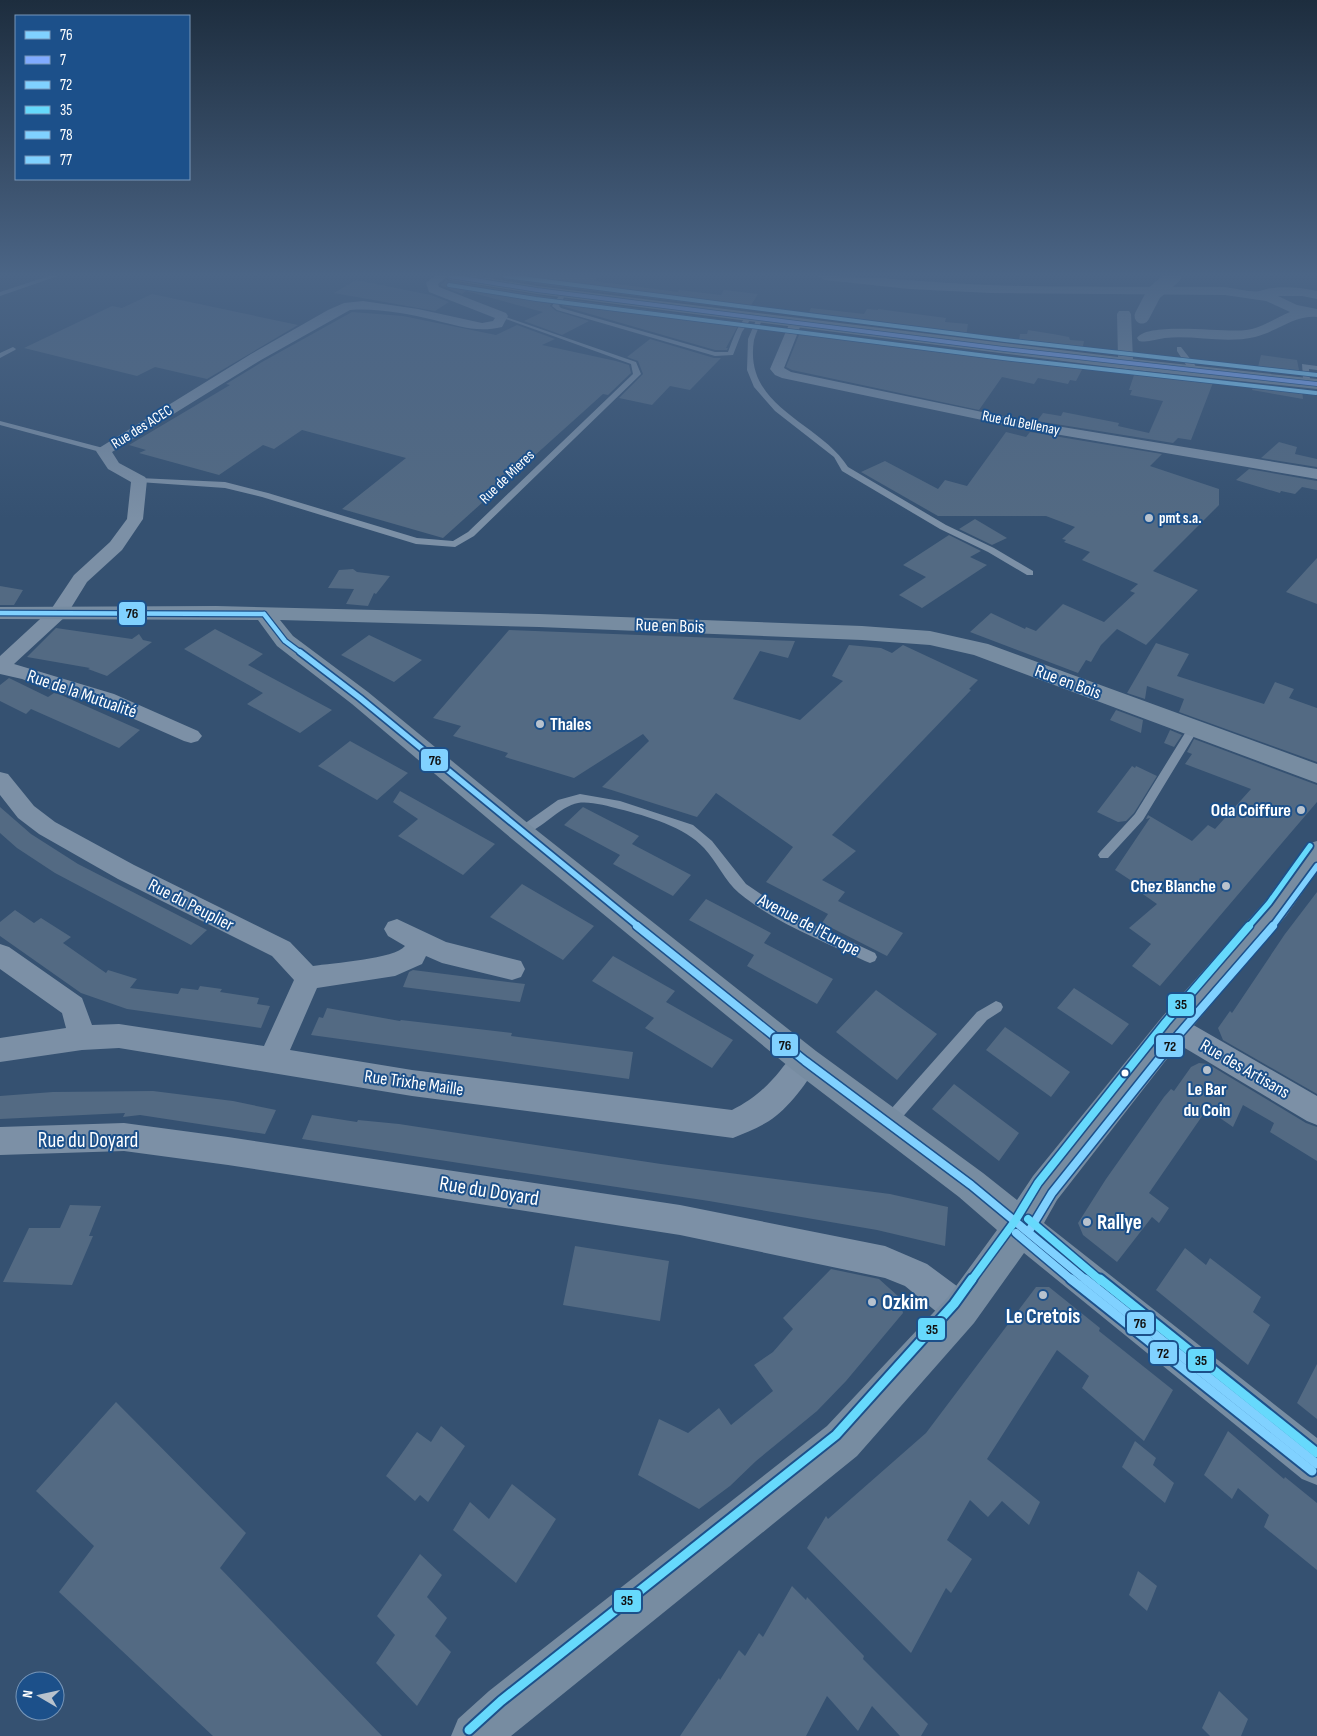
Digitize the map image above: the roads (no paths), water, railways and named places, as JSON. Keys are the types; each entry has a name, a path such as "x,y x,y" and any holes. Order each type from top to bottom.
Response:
{"street":[{"name":"Rue des ACEC","path":"139,480 113,466 104,451 256,357"},
{"name":"Rue du Bellenay","path":"783,357 778,369 787,375 1020,424 1317,474"},
{"path":"1071,357 1195,372 1312,380"},
{"path":"1126,357 1126,364"},
{"path":"1148,357 1150,366"},
{"path":"0,667 59,612 80,578 116,546 135,519 139,480"},
{"name":"Rue en Bois","path":"0,613 393,616 862,633 930,638 980,649 1317,774"},
{"path":"264,614 285,641 360,698 521,832 806,1061 971,1185 1066,1265 1317,1464"},
{"name":"Rue de la Mutualité","path":"0,667 26,673 64,687 107,699 191,736"},
{"name":"Rue du Peuplier","path":"0,780 26,812 47,828 126,872 281,949 308,978"},
{"path":"475,1736 506,1708 842,1442 961,1310 1022,1226 1045,1188 1173,1027 1276,908 1317,851"},
{"path":"397,928 420,942 442,952 512,969"},
{"path":"272,1060 308,978 395,965 413,956 420,942"},
{"path":"0,955 73,1006 82,1038"},
{"name":"Rue des Artisans","path":"1173,1027 1317,1111"},
{"name":"Rue Trixhe Maille","path":"0,1050 82,1038 119,1036 412,1083 733,1124 760,1111 783,1089 806,1061"},
{"name":"Rue du Doyard","path":"0,1141 124,1137 680,1220 885,1262 916,1275 961,1310"}],"lane":[{"name":"Rue de Mieres","path":"139,480 225,485 265,495 416,541 454,544 471,534 637,374 634,363 617,357"},
{"path":"750,357 750,370 758,387 778,409 837,456 846,469 869,484 1030,573"},
{"path":"1183,357 1193,364 1195,372"},
{"path":"1312,380 1304,360 1317,362"},
{"path":"1305,366 1317,368"},
{"path":"0,423 104,451"},
{"path":"1104,856 1138,817 1194,728"},
{"name":"Avenue de l'Europe","path":"521,832 562,803 580,798 620,805 689,828 708,844 742,888 760,901 801,924 870,957"},
{"path":"888,1123 982,1016 996,1007"}],"place":[{"name":"pmt s.a.","path":"1149,518"},
{"name":"Thales","path":"540,724"},
{"name":"Oda Coiffure","path":"1301,810"},
{"name":"Chez Blanche","path":"1226,886"},
{"name":"Le Bar du Coin","path":"1207,1070"},
{"name":"Rallye","path":"1087,1222"},
{"name":"Le Cretois","path":"1043,1295"},
{"name":"Ozkim","path":"872,1302"}]}
